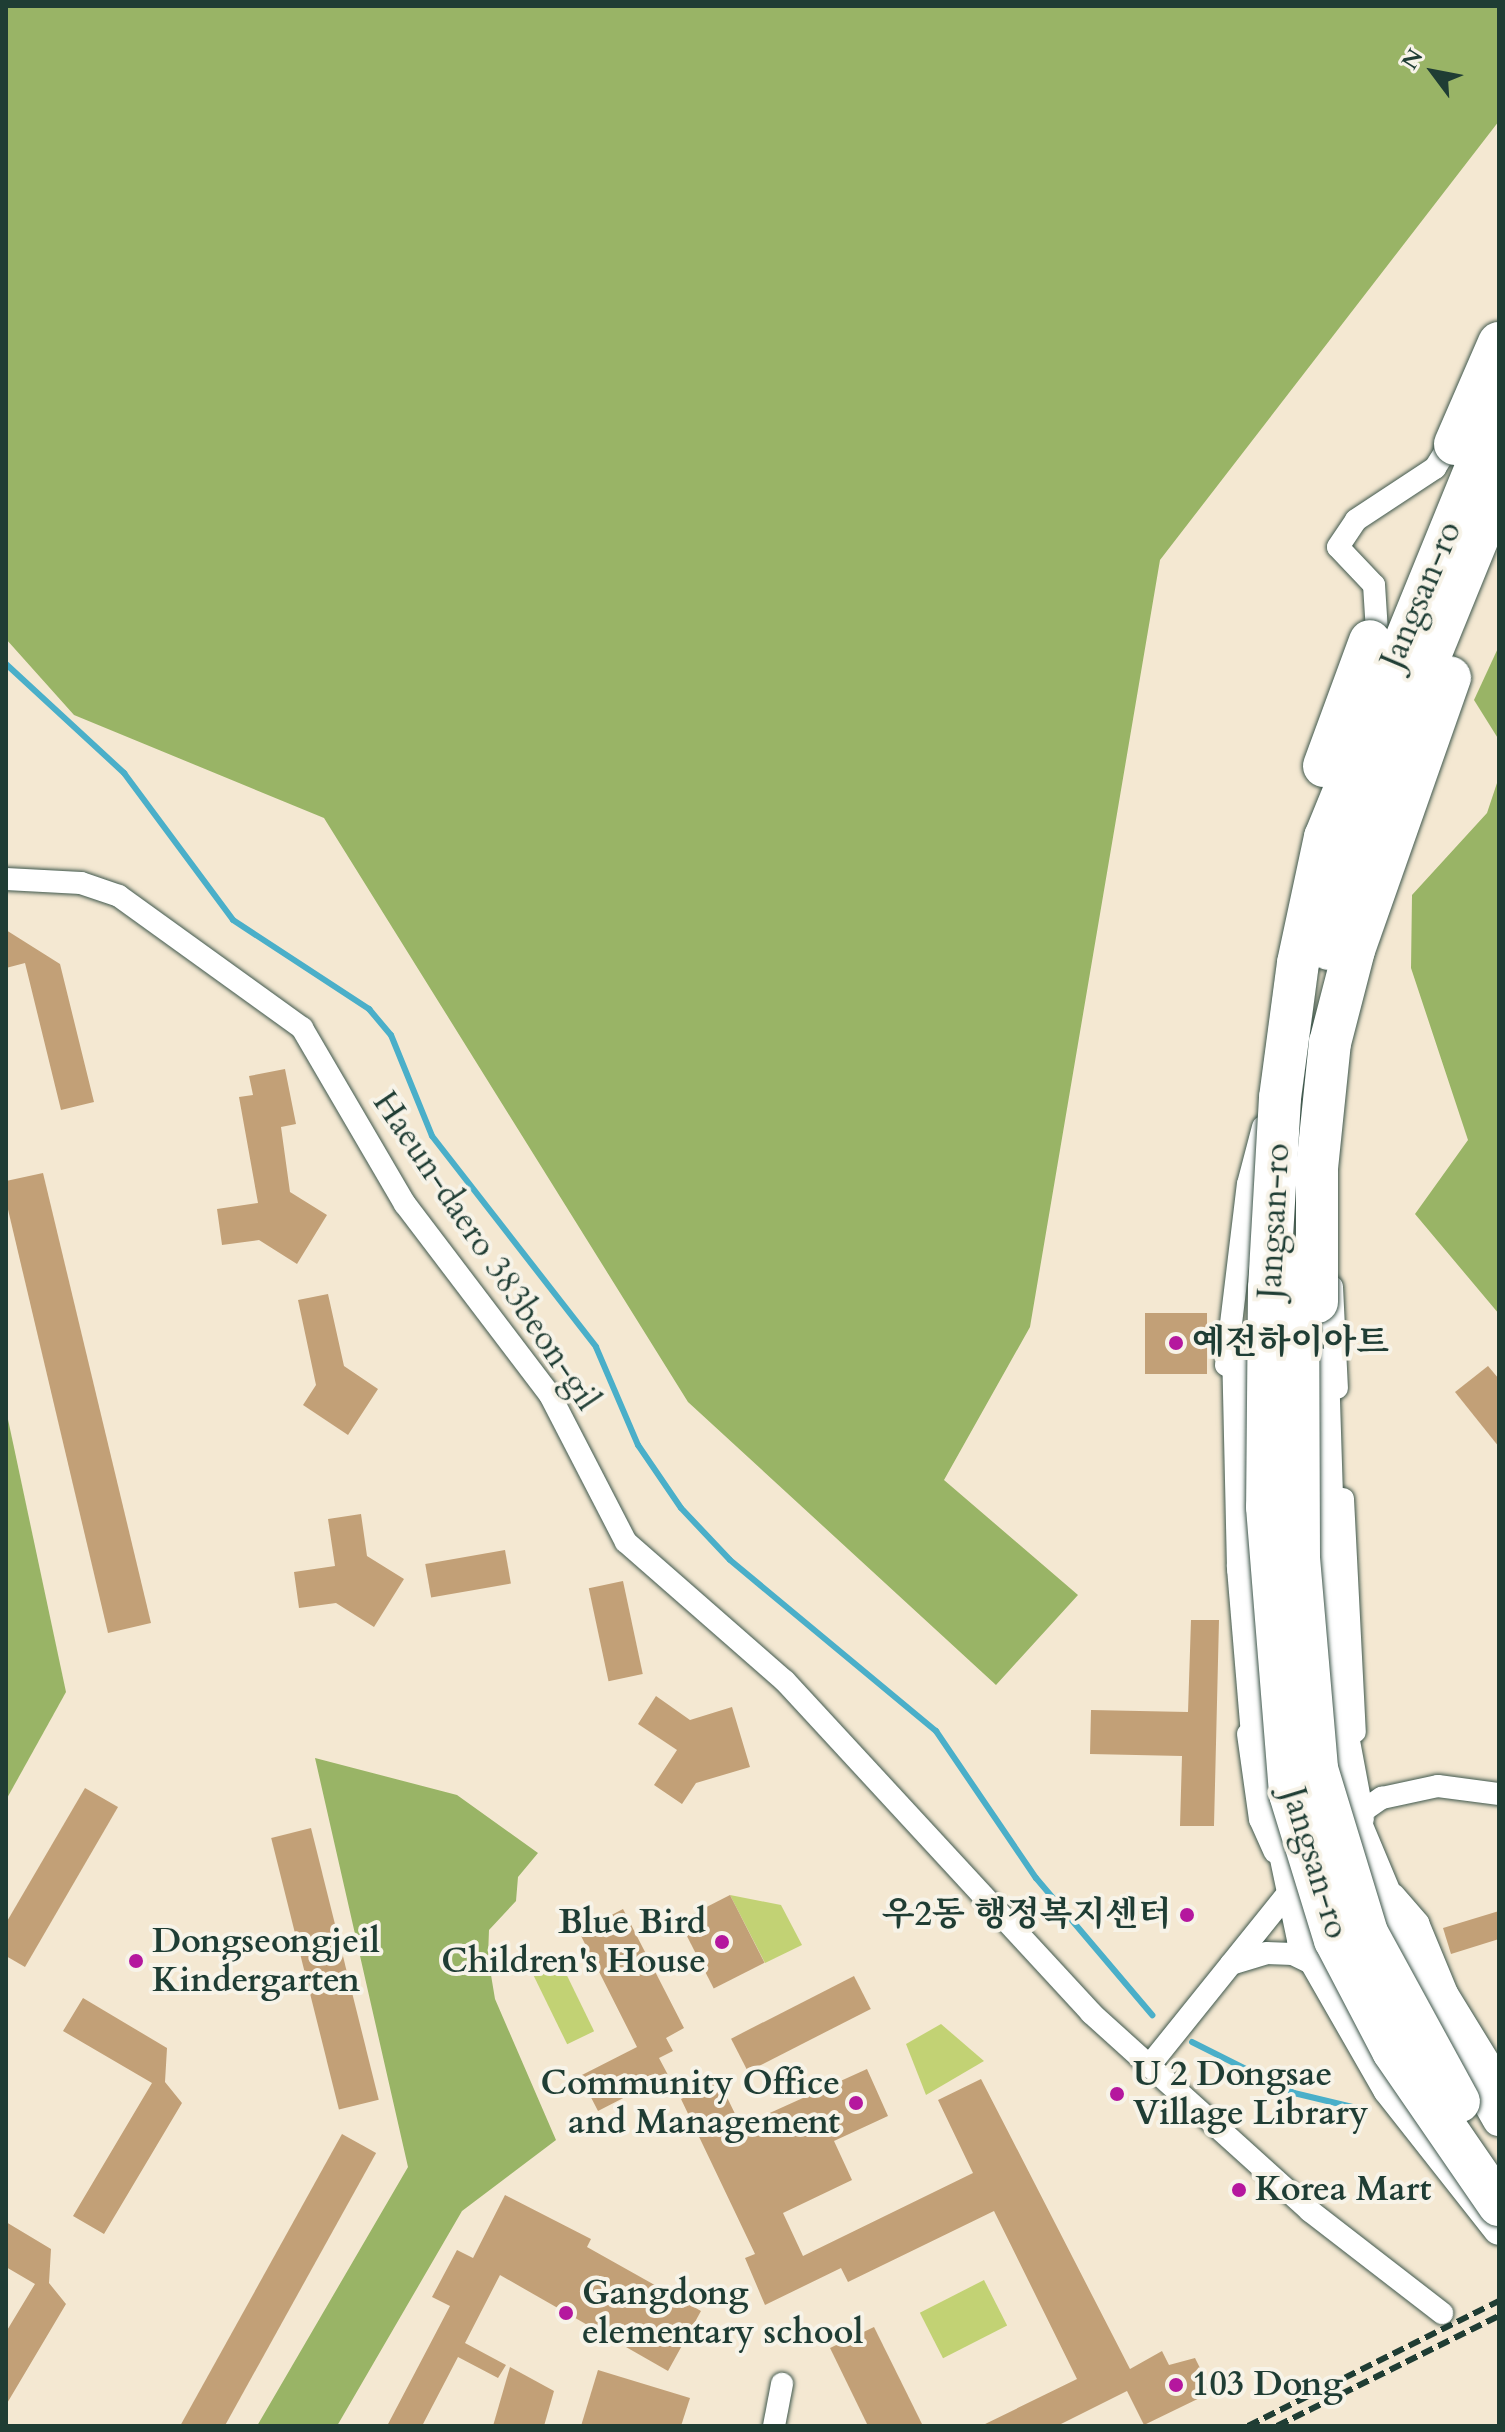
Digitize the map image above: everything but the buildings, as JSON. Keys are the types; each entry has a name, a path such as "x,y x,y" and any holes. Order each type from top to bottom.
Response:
{"highway":[{"path":"1263,1747 1248,1568 1243,1348 1262,1077 1297,859 1343,704 1499,343"},
{"name":"Jangsan-ro","path":"1496,2222 1393,2051 1335,1940 1290,1794 1267,1491 1280,1098 1316,879 1373,708 1499,411"},
{"name":"Jangsan-ro","path":"1499,487 1391,751 1324,968 1299,1163 1298,1395 1305,1671 1335,1846 1400,2002 1499,2163"},
{"path":"1353,1817 1328,1683 1317,1348 1317,1168 1330,1043 1354,950 1499,554"}],"main road":[{"path":"1263,1747 1303,1939 1413,2125 1496,2222"},
{"path":"1353,1817 1385,1885 1427,1994 1487,2077 1499,2106"},
{"path":"1487,2077 1499,2120"}],"street":[{"path":"1292,1889 1260,1819 1234,1636 1226,1344 1248,1184 1283,1048 1306,864 1378,651 1374,585 1338,547 1356,520 1435,468 1499,365"},
{"path":"1353,1817 1357,1762 1318,1051 1364,877 1499,520"},
{"name":"Haeun-daero 383beon-gil","path":"6,879 81,883 119,896 302,1028 405,1204 550,1395 626,1542 785,1681 1026,1948 1149,2066 1310,2211 1442,2313"},
{"path":"1283,1048 1318,1051"},
{"path":"1149,2066 1353,1817 1382,1798 1438,1786 1499,1794"},
{"path":"1231,1964 1266,1953 1293,1954 1320,1967"},
{"path":"774,2426 782,2384"}],"green space":[{"path":"6,6 1499,6 1499,121 1160,560 1030,1327 944,1480 1078,1595 996,1685 688,1402 324,818 74,715 6,639"},
{"path":"1499,646 1499,740 1474,700"},
{"path":"1499,777 1499,1314 1415,1214 1468,1140 1411,968 1412,895 1487,813"},
{"path":"6,1410 66,1692 6,1800"},
{"path":"315,1758 457,1795 538,1853 518,1877 516,1901 489,1930 488,1957 495,1999 556,2140 462,2211 337,2426 257,2426 408,2167"},
{"path":"730,1895 781,1905 802,1945 765,1963"},
{"path":"556,1953 594,2031 567,2044 529,1966"},
{"path":"941,2024 984,2061 926,2095 906,2044"},
{"path":"984,2280 1007,2325 943,2358 920,2313"}],"waterway":[{"path":"6,664 124,773 233,920 369,1009 391,1035 432,1136 596,1347 638,1445 681,1508 730,1560 936,1731 1036,1878 1152,2015"},
{"path":"1192,2042 1294,2093 1365,2110"}],"railway":[{"path":"1248,2426 1499,2301"},
{"path":"1277,2426 1499,2316"}],"place":[{"name":"예전하이아트","path":"1176,1343"},
{"name":"우2동 행정복지센터","path":"1187,1915"},
{"name":"Blue Bird Children's House","path":"722,1942"},
{"name":"Dongseongjeil Kindergarten","path":"136,1961"},
{"name":"U 2 Dongsae Village Library","path":"1117,2094"},
{"name":"Community Office and Management","path":"856,2103"},
{"name":"Korea Mart","path":"1239,2190"},
{"name":"Gangdong elementary school","path":"566,2313"},
{"name":"103 Dong","path":"1176,2385"}]}
